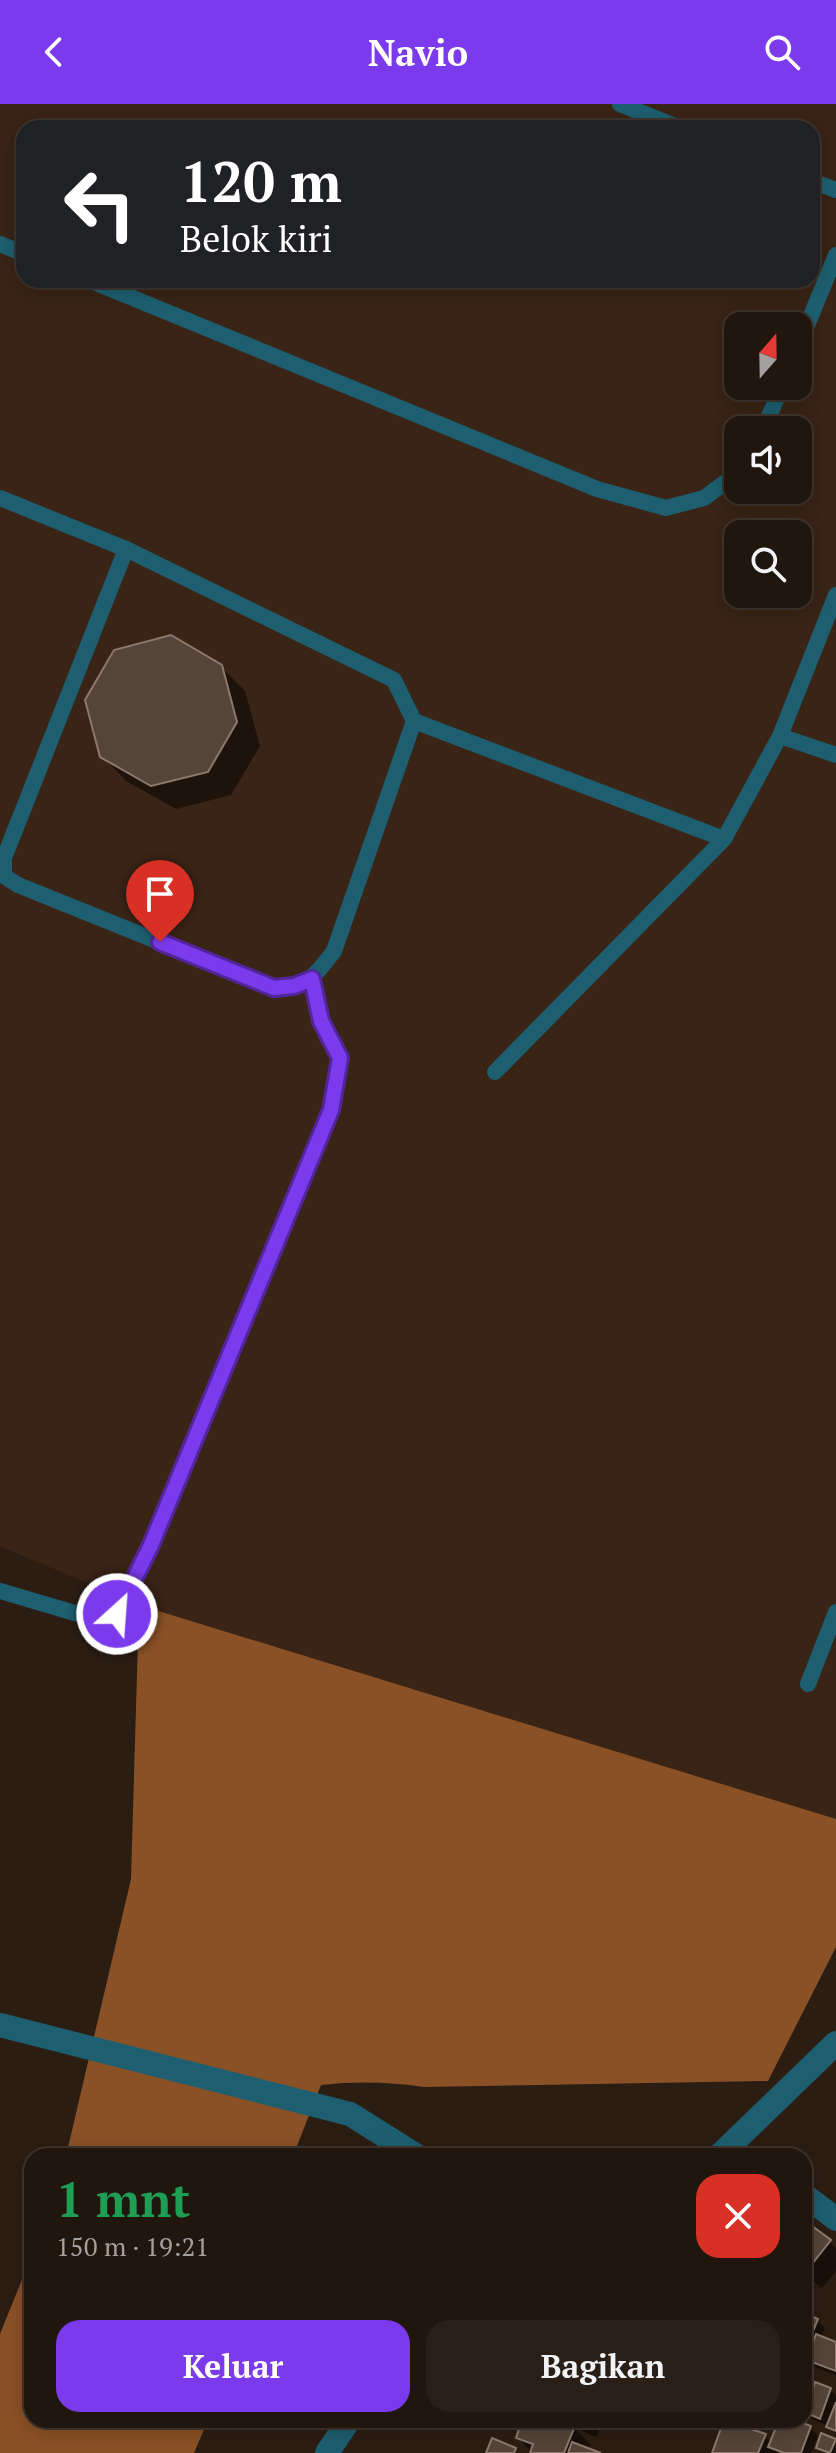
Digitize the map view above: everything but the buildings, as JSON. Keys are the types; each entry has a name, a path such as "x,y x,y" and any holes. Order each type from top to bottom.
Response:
{"street":[{"path":"0,2025 350,2114 404,2148"},
{"path":"738,2148 836,2043"},
{"path":"812,2201 836,2219"},
{"path":"327,2453 344,2428"}],"lane":[{"path":"620,104 660,120"},
{"path":"812,313 836,255"},
{"path":"108,288 597,489 666,508 704,498 724,483"},
{"path":"0,498 126,549 394,680 414,721 724,839"},
{"path":"126,549 4,858 4,876 18,885 274,988 294,986 312,979 334,951 414,721"},
{"path":"495,1072 724,839 780,736 836,595"},
{"path":"780,736 836,755"},
{"path":"0,1591 95,1619 117,1614 151,1545 331,1110 340,1058 321,1021 312,979"},
{"path":"808,1684 836,1612"}],"shaded area":[{"path":"0,104 836,104 836,1819 139,1605 0,1546"},
{"path":"139,1605 836,1819 836,1947 768,2081 424,2087 373,2083 321,2085 296,2148 68,2148 131,1879"},
{"path":"24,2275 24,2428 205,2428 194,2453 0,2453 0,2334"}],"route":[{"path":"117,1614 151,1545 331,1110 340,1058 321,1021 312,979 294,986 274,988 160,942"}]}
